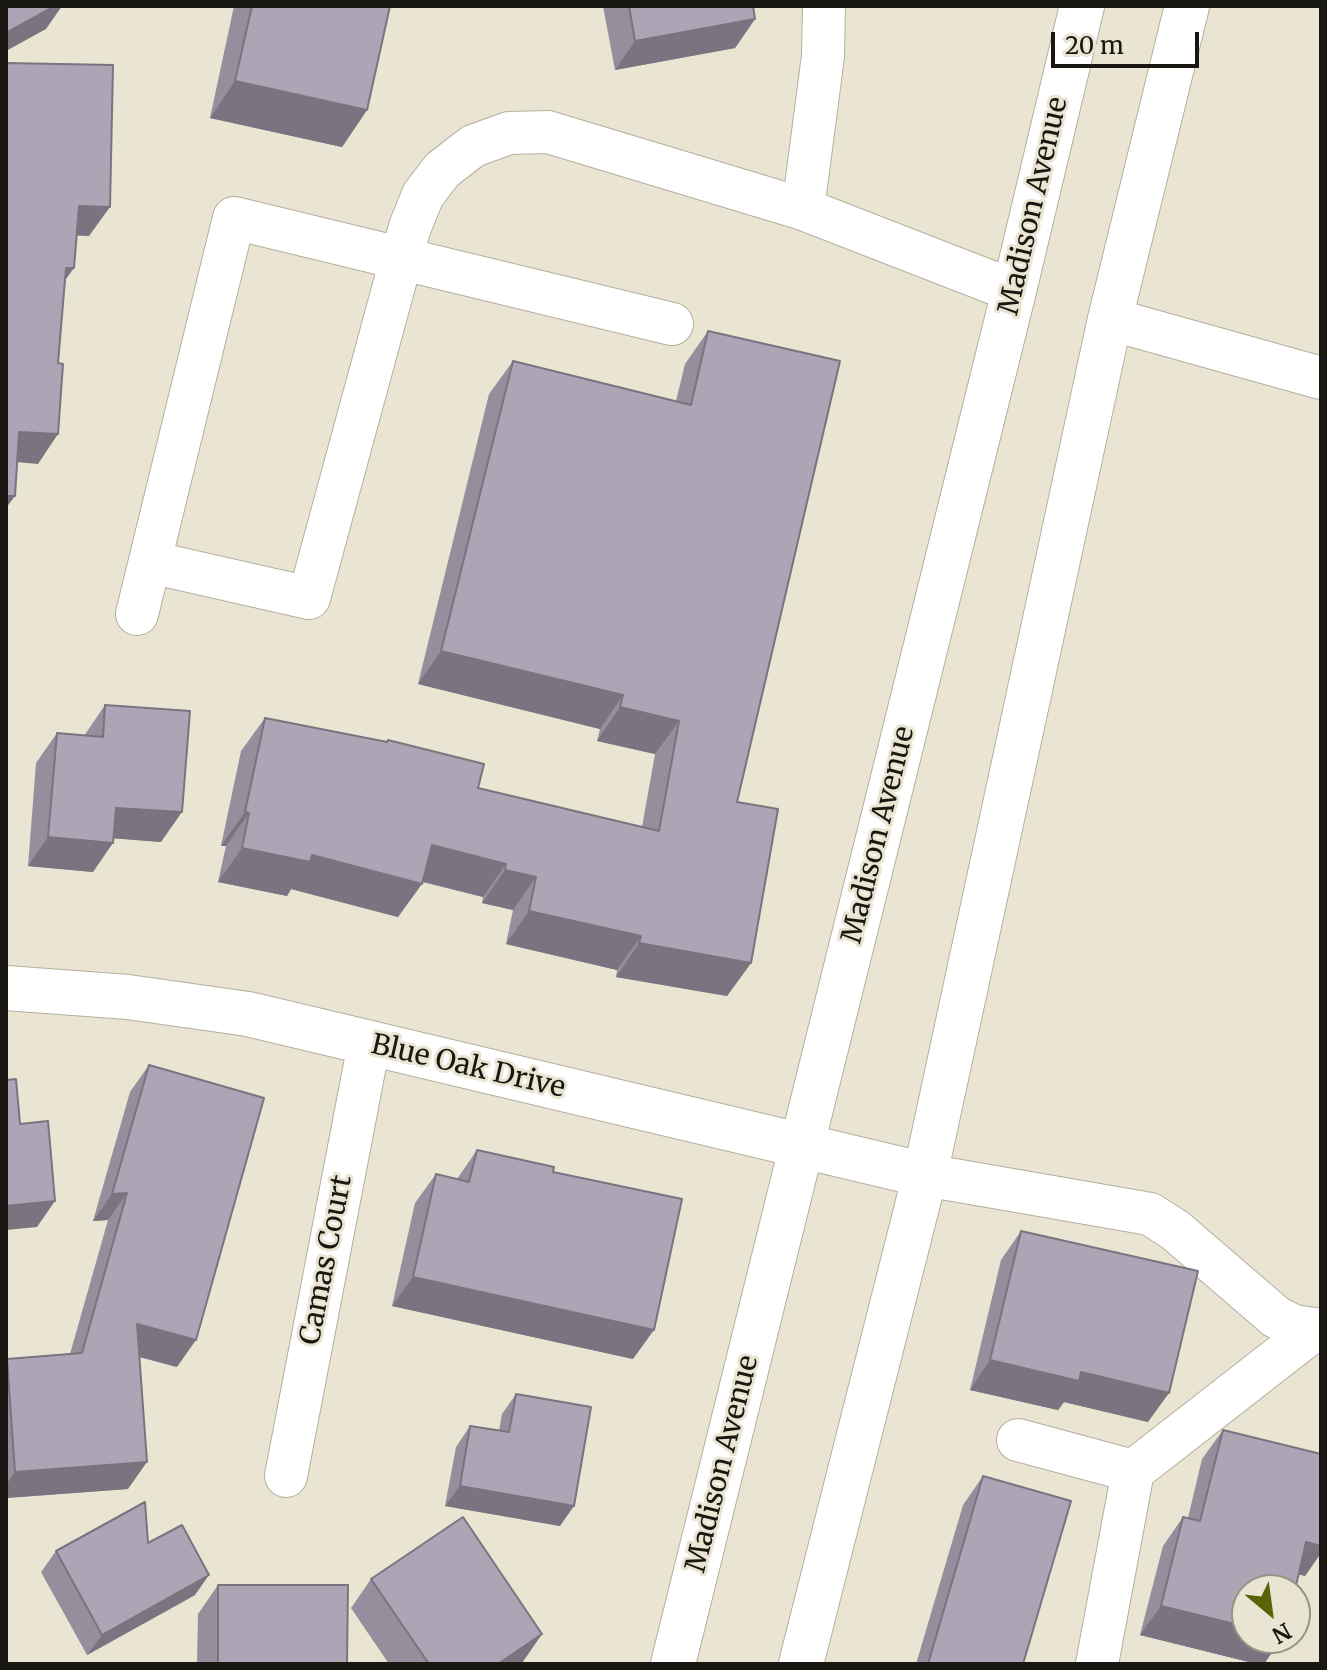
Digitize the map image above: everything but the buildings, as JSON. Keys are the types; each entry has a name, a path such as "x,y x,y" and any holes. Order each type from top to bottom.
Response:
{"main road":[{"name":"Madison Avenue","path":"673,1664 1082,6"},
{"path":"801,1664 925,1175 1110,319 1187,6"},
{"name":"Blue Oak Drive","path":"6,988 128,997 248,1014 925,1175"}],"street":[{"path":"803,209 823,56 824,6"},
{"path":"150,562 309,598 410,227 423,195 442,170 473,146 509,133 548,132 803,209 1014,291"},
{"path":"137,614 234,218 672,324"},
{"path":"1110,319 1321,378"},
{"name":"Camas Court","path":"286,1476 369,1044"},
{"path":"925,1175 1150,1214 1175,1230 1276,1317 1294,1326 1318,1330"},
{"path":"1097,1664 1133,1471 1318,1330"},
{"path":"1018,1440 1133,1471"}]}
